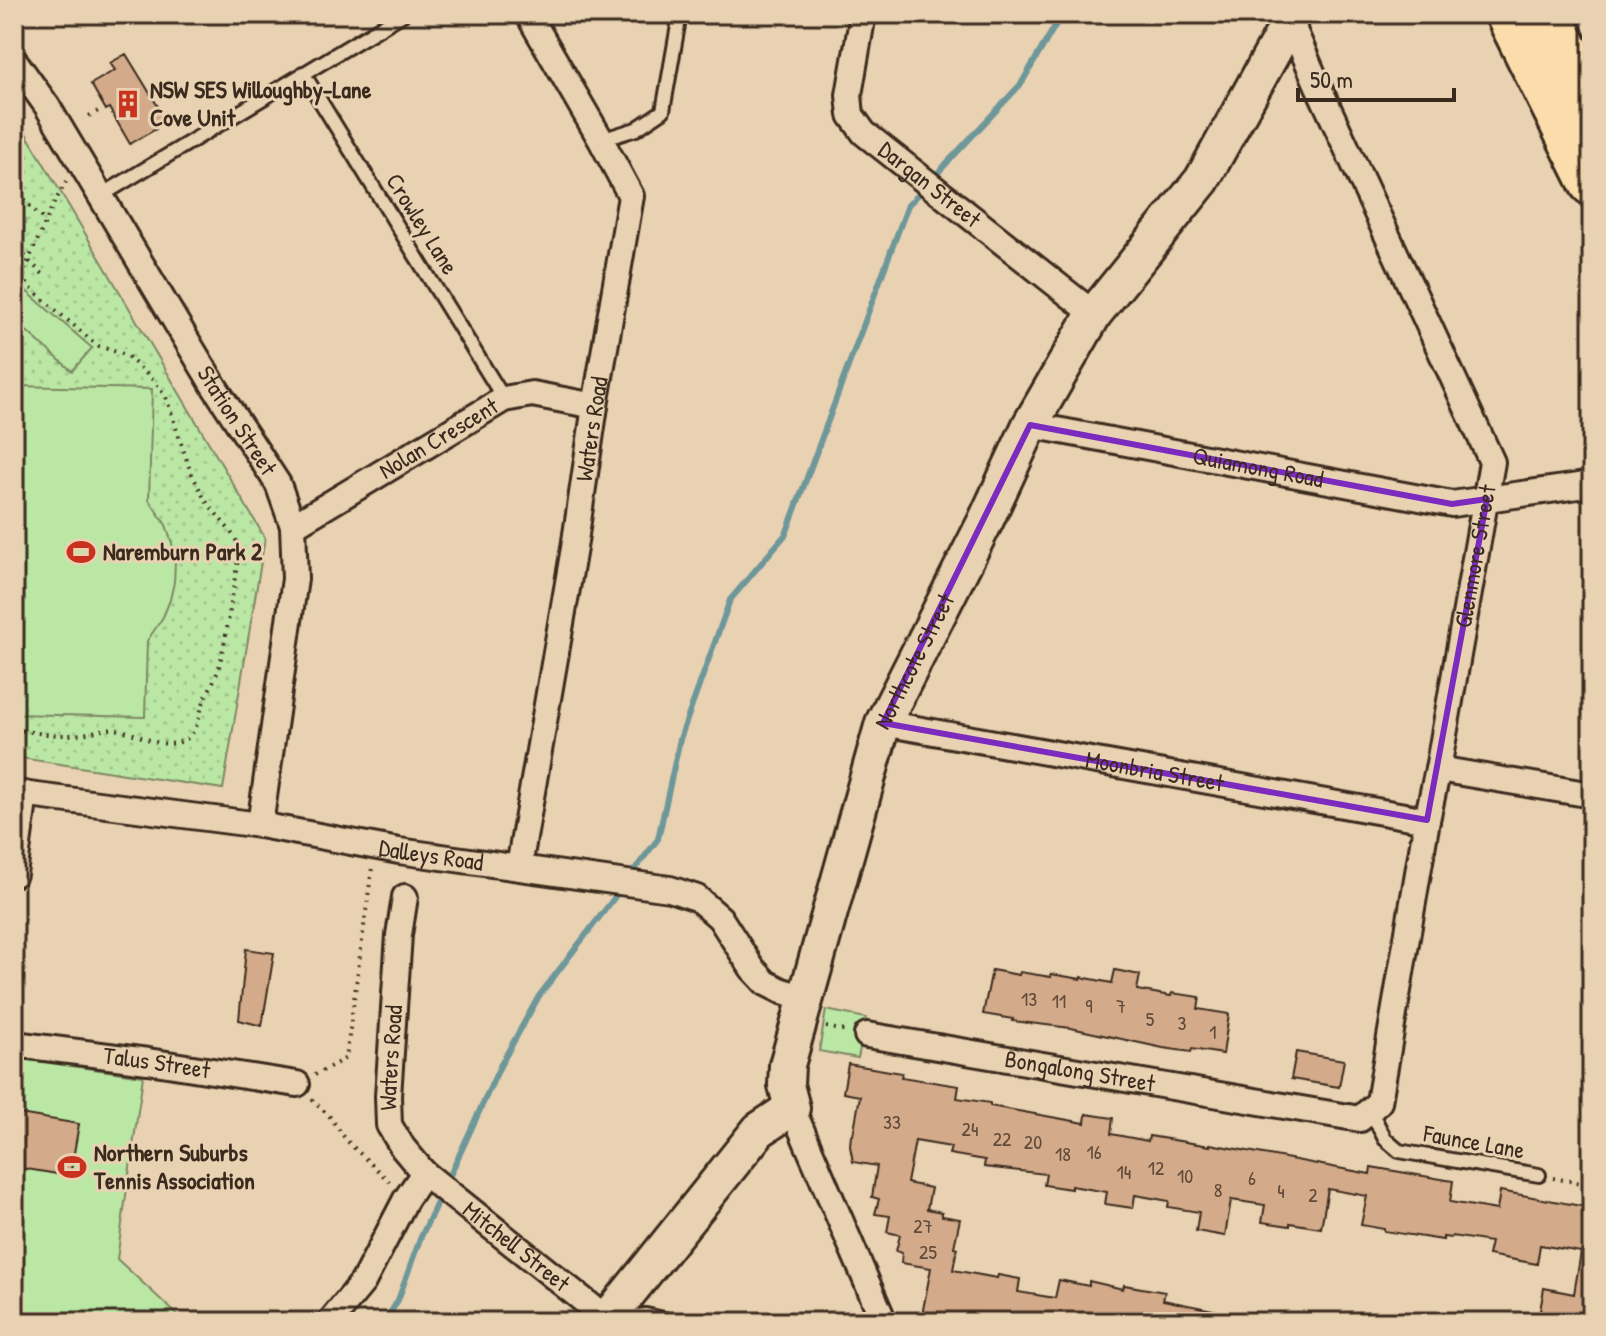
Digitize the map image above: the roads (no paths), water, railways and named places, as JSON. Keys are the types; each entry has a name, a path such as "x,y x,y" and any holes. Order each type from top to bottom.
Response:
{"highway":[{"path":"1508,14 1592,183"},
{"path":"1548,14 1592,101"}],"street":[{"name":"Waters Road","path":"519,867 631,196 528,14"},
{"name":"Dargan Street","path":"863,14 849,95 851,115 864,133 1094,314"},
{"name":"Northcote Street","path":"792,1108 786,1085 787,1065 883,723 985,522 1030,425 1094,314 1202,180 1292,17"},
{"name":"Glenmore Street","path":"1292,17 1318,86 1492,462 1379,1102 1365,1115"},
{"name":"Station Street","path":"14,60 47,106 214,386 278,484 293,526 295,579 260,825"},
{"name":"Nolan Crescent","path":"293,526 504,399 532,394 595,406"},
{"name":"Quiamong Road","path":"1030,425 1452,504 1592,484"},
{"name":"Moonbria Street","path":"883,723 1427,820"},
{"path":"1438,769 1592,795"},
{"name":"Dalleys Road","path":"20,793 260,825 375,846 670,889 697,898 720,918 752,968 766,983 782,991 802,1010"},
{"path":"14,874 20,793"},
{"name":"Waters Road","path":"405,897 399,935 388,1096 389,1125 424,1173"},
{"name":"Bongalong Street","path":"867,1035 1365,1115"},
{"name":"Talus Street","path":"14,1044 297,1084"},
{"path":"606,1321 759,1130 792,1108 884,1322"},
{"path":"330,1322 363,1282 406,1199 424,1173"},
{"name":"Mitchell Street","path":"424,1173 606,1321"}],"lane":[{"path":"102,195 403,14"},
{"path":"601,140 636,129 663,111 680,14"},
{"name":"Crowley Lane","path":"303,73 504,399"},
{"name":"Faunce Lane","path":"1365,1115 1399,1151 1539,1175"},
{"path":"606,1321 646,1315 677,1322"}],"waterway":[{"path":"931,180 1021,84 1062,14"},
{"path":"630,876 658,839 680,739 730,600 786,534 908,205 924,189"},
{"path":"446,1184 500,1066 539,996 621,889"},
{"path":"385,1322 398,1300 420,1239 441,1194"}],"place":[{"name":"NSW SES Willoughby-Lane Cove Unit","path":"128,104"},
{"name":"Naremburn Park 2","path":"81,552"},
{"name":"Northern Suburbs Tennis Association","path":"72,1167"}]}
